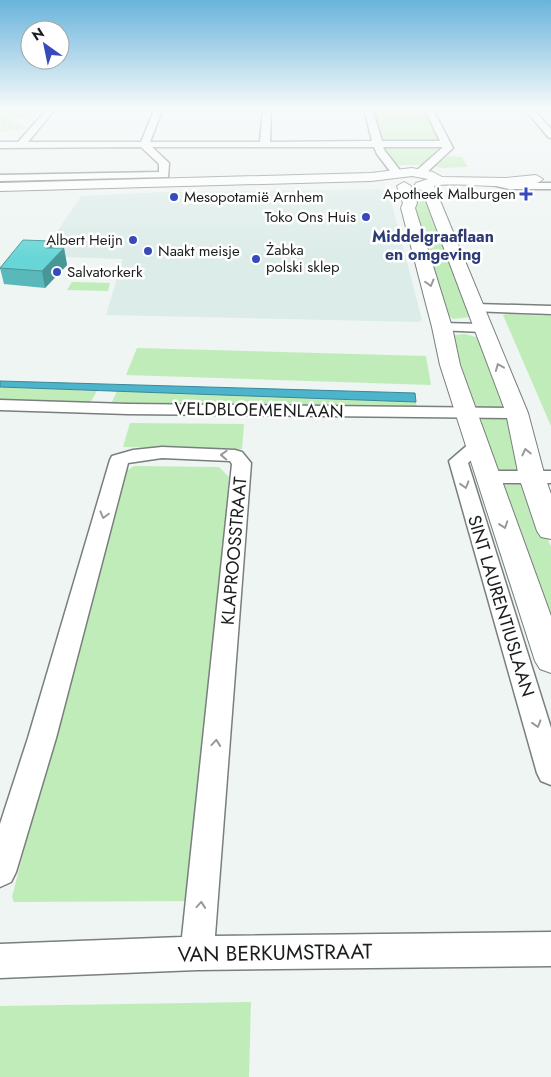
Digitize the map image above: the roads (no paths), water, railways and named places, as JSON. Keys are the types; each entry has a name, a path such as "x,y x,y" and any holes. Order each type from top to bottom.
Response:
{"street":[{"path":"1,181 164,175 165,165 158,158"},
{"path":"384,158 396,179"},
{"path":"436,158 424,168 482,328 517,412 541,477 538,500 551,532"},
{"path":"0,194 166,185 396,179"},
{"name":"SINT LAURENTIUSLAAN","path":"396,179 410,203 408,208 442,328 450,365 551,661"},
{"path":"429,179 492,182 536,179"},
{"path":"1,181 551,179"},
{"path":"492,182 509,186 551,186"},
{"path":"476,308 551,310"},
{"path":"442,328 482,328"},
{"name":"VELDBLOEMENLAAN","path":"0,405 128,409 517,412"},
{"name":"SINT LAURENTIUSLAAN","path":"478,446 458,462 551,773"},
{"name":"KLAPROOSSTRAAT","path":"0,872 42,738 119,460 133,455 153,453 235,456 242,463 197,953"},
{"path":"488,477 541,477"},
{"name":"VAN BERKUMSTRAAT","path":"0,961 197,953 551,949"}],"water":[{"path":"0,381 415,393 416,402 0,387"}],"place":[{"name":"Apotheek Malburgen","path":"526,194"},
{"name":"Mesopotamië Arnhem","path":"174,197"},
{"name":"Toko Ons Huis","path":"366,217"},
{"name":"Albert Heijn","path":"133,240"},
{"name":"Naakt meisje","path":"148,251"},
{"name":"Żabka polski sklep","path":"256,259"},
{"name":"Salvatorkerk","path":"57,272"}],"district":[{"name":"Middelgraaflaan en omgeving","path":"433,245"}]}
